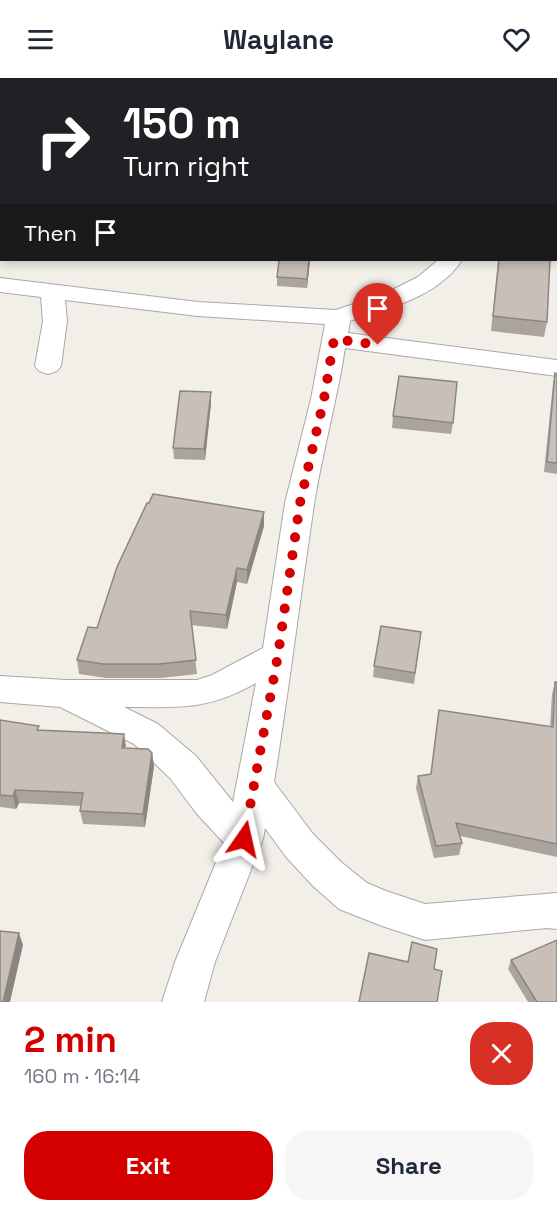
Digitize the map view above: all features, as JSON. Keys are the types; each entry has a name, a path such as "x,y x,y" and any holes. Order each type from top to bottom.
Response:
{"street":[{"path":"336,328 426,282 449,261"},
{"path":"0,285 336,328 557,368"},
{"path":"48,366 55,321 52,291"},
{"path":"183,1002 195,962 244,839 278,655 300,503 324,399 336,328"},
{"path":"0,689 66,694 197,693 222,686 278,655"},
{"path":"66,694 146,734 183,767 210,803 244,839"},
{"path":"255,785 300,846 327,874 353,896 425,922 557,911"}],"building":[{"path":"279,261 309,261 307,279 277,277"},
{"path":"499,261 550,261 547,322 493,316"},
{"path":"555,373 557,374 557,463 547,462"},
{"path":"399,376 457,382 453,423 393,416"},
{"path":"180,391 211,392 204,449 173,448"},
{"path":"153,494 264,512 247,570 237,568 226,615 190,611 196,660 159,664 103,664 77,660 88,627 97,628 117,567"},
{"path":"381,626 421,632 415,673 374,666"},
{"path":"555,682 557,682 557,844 456,823 462,843 436,846 418,776 431,774 439,710 553,727"},
{"path":"0,720 39,726 37,730 124,734 122,748 148,749 152,753 143,814 80,811 83,793 15,790 13,796 0,795"},
{"path":"0,931 19,933 3,1002 0,1002"},
{"path":"557,940 557,1002 537,1002 511,960"},
{"path":"412,942 437,949 434,969 442,971 437,1002 359,1002 369,953 408,962"}],"route":[{"path":"244,839 278,655 300,503 324,399 334,339 378,345"}]}
